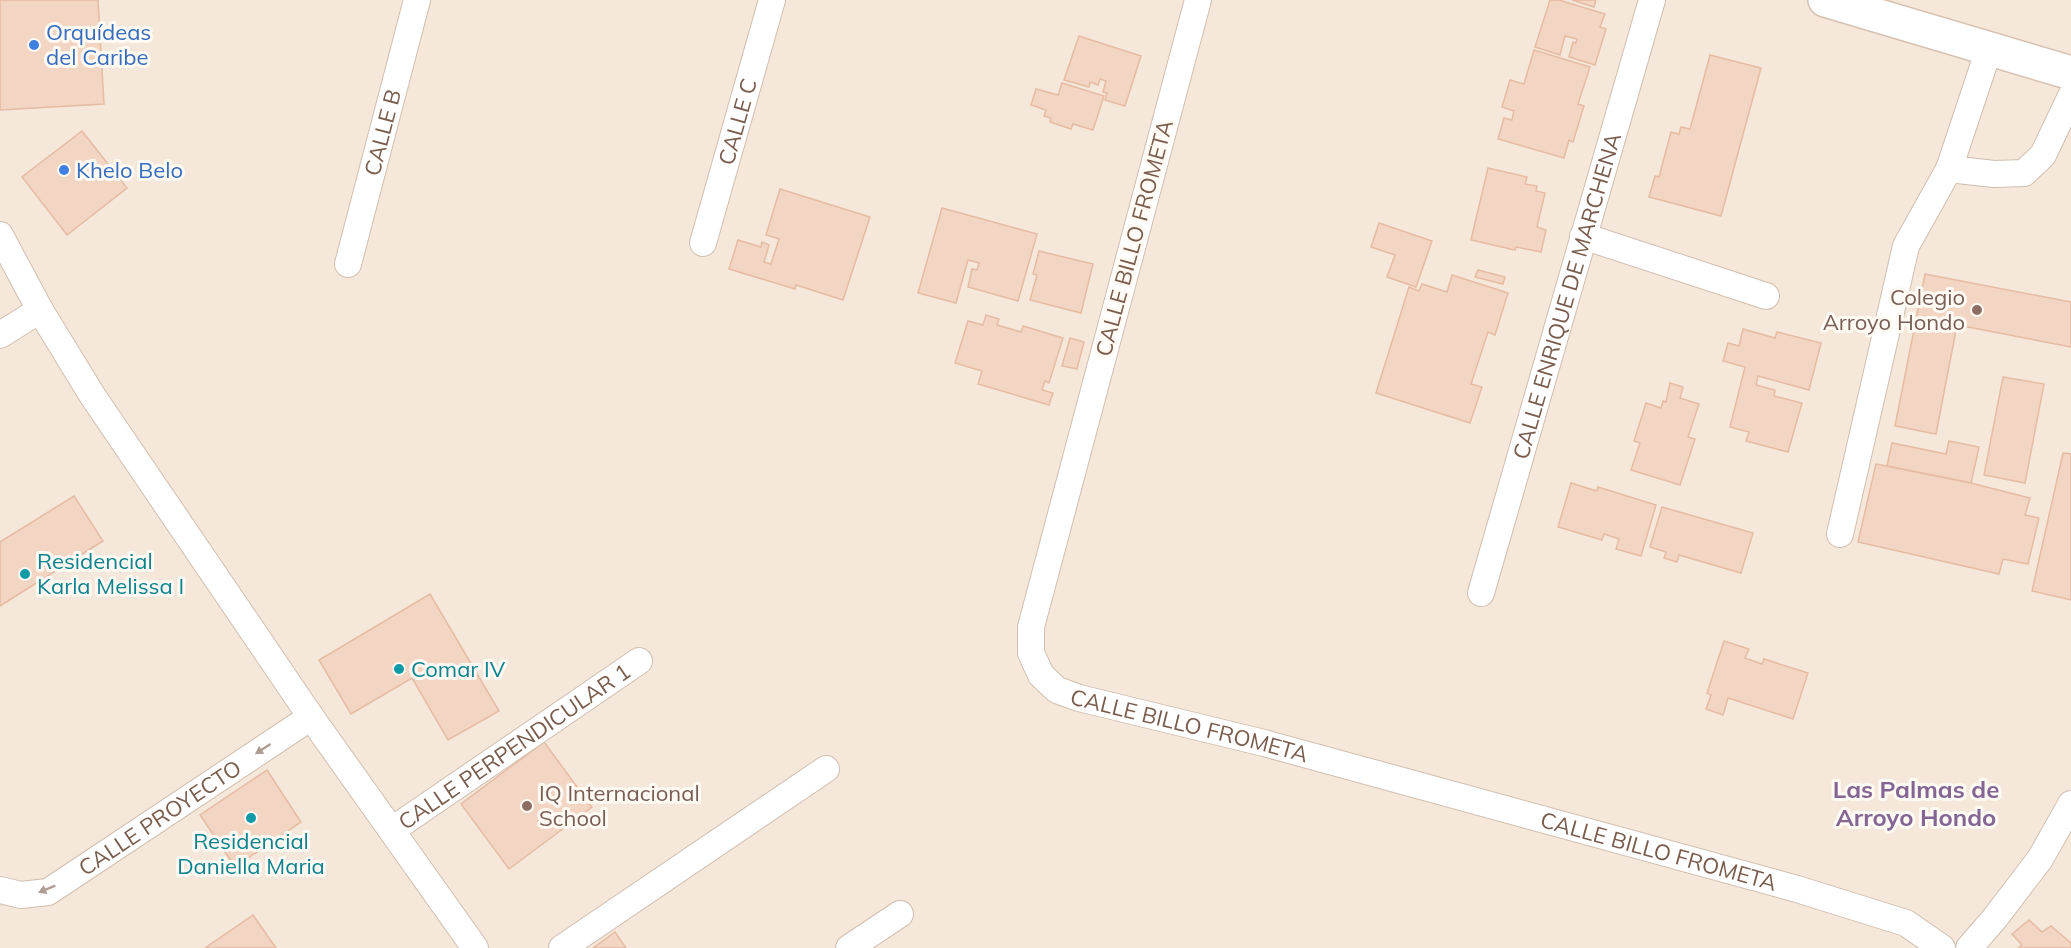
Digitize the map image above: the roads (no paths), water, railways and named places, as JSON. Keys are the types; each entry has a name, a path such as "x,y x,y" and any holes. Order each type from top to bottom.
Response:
{"main road":[{"path":"1825,0 2071,73"}],"street":[{"name":"CALLE B","path":"348,264 417,0"},
{"name":"CALLE C","path":"703,243 772,0"},
{"name":"CALLE BILLO FROMETA","path":"1198,0 1030,627 1031,653 1041,675 1057,690 1079,698 1264,743 1797,889 1906,923 1942,948"},
{"name":"CALLE ENRIQUE DE MARCHENA","path":"1481,592 1652,0"},
{"path":"1840,534 1906,246 1950,169 1989,49"},
{"path":"1950,169 1994,174 2024,173 2043,154 2071,96"},
{"path":"0,235 40,310 92,394 311,717 475,948"},
{"path":"1583,236 1766,296"},
{"path":"0,335 40,310"},
{"name":"CALLE PERPENDICULAR 1","path":"392,830 639,661"},
{"name":"CALLE PROYECTO","path":"0,890 21,895 48,892 311,717"},
{"path":"562,948 826,769"},
{"path":"1969,948 2040,859 2071,804"},
{"path":"849,948 900,914"}],"place":[{"name":"Orquídeas del Caribe","path":"34,45"},
{"name":"Khelo Belo","path":"64,170"},
{"name":"Colegio Arroyo Hondo","path":"1977,310"},
{"name":"Residencial Karla Melissa I","path":"25,574"},
{"name":"Comar IV","path":"399,669"},
{"name":"IQ Internacional School","path":"527,806"},
{"name":"Residencial Daniella Maria","path":"251,818"}],"district":[{"name":"Las Palmas de Arroyo Hondo","path":"1916,803"}]}
